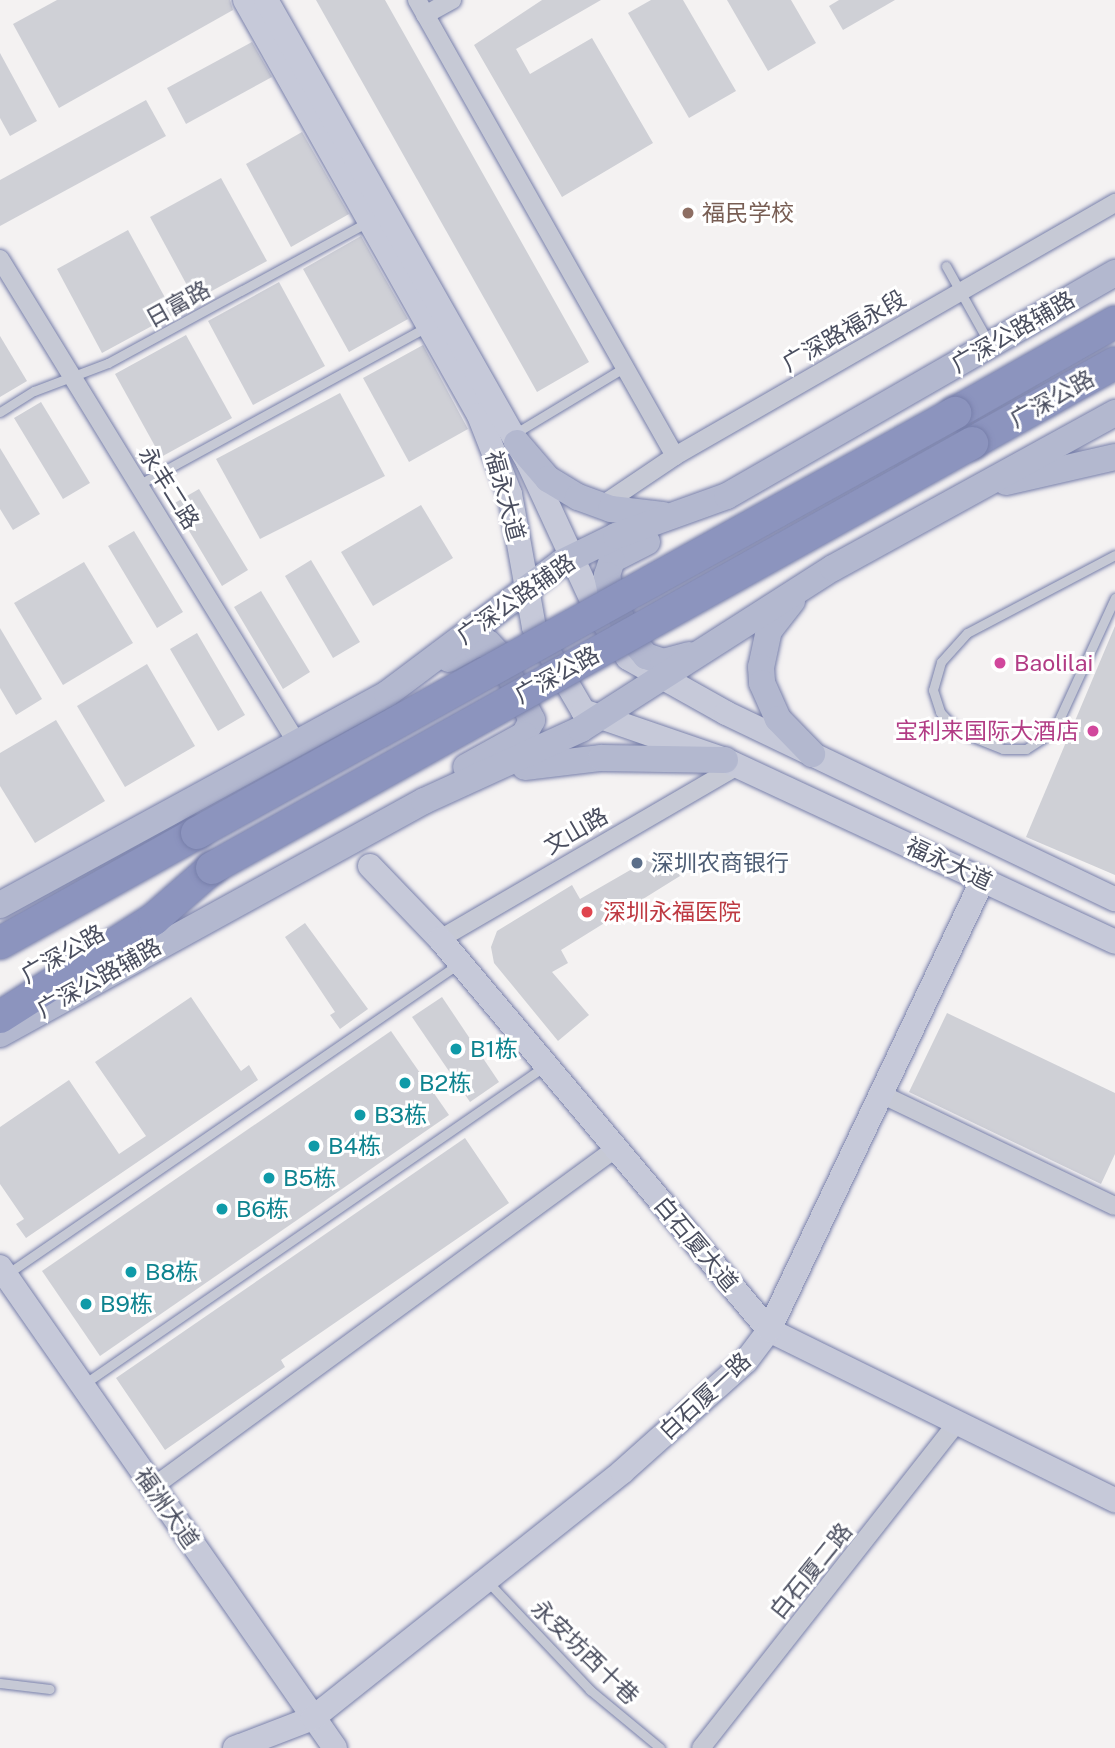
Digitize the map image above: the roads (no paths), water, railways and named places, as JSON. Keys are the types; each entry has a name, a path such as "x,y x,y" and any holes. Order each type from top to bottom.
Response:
{"highway":[{"path":"1055,357 1115,304"},
{"name":"广深公路","path":"0,943 955,414 1115,322"},
{"name":"广深公路","path":"0,990 212,868 1115,363"},
{"path":"1065,391 1115,373"},
{"path":"0,1017 154,919 212,868"}],"main road":[{"name":"福永大道","path":"245,0 475,406 504,476 516,520 523,588 539,640 576,704 598,719 731,763 984,879 1115,943"},
{"name":"福永大道","path":"266,0 514,439 617,646 659,679 1115,899"},
{"name":"广深公路辅路","path":"0,905 387,694 523,588 572,557 616,536 696,510 742,488 1115,273"},
{"name":"广深公路辅路","path":"0,1034 424,801 598,719 720,638 833,568 1115,413"},
{"path":"514,439 548,479 601,506 645,515 696,510"},
{"path":"974,489 1115,457"},
{"path":"720,638 674,661 646,656 622,623 607,575 618,555 704,518 742,488"},
{"path":"812,754 778,719 762,684 761,667 769,630 780,613 833,568"},
{"path":"387,694 467,648 488,643 499,654 529,712 531,727 524,735 475,761 424,801"},
{"path":"475,777 572,760 731,763"},
{"name":"白石厦大道","path":"370,866 440,939 769,1330 1115,1500"},
{"name":"白石厦一路","path":"235,1748 313,1718 632,1463 746,1361 769,1330 984,879"},
{"name":"福洲大道","path":"3,1271 335,1748"}],"street":[{"path":"452,0 421,8 676,456"},
{"name":"广深路福永段","path":"601,506 676,456 1115,203"},
{"name":"永丰二路","path":"0,259 297,743"},
{"name":"文山路","path":"440,939 731,763"},
{"path":"881,1094 1115,1206"},
{"path":"153,1487 615,1149"},
{"name":"白石厦二路","path":"701,1748 957,1423"}],"lane":[{"name":"日富路","path":"0,412 34,391 108,363 370,220"},
{"path":"946,266 990,345"},
{"path":"138,485 430,325"},
{"path":"514,439 625,367"},
{"path":"1115,555 967,634 941,662 933,690 940,712 958,730 1003,749 1026,749 1043,738 1057,724 1115,598"},
{"path":"3,1271 460,963"},
{"path":"82,1385 546,1065"},
{"name":"永安坊西十巷","path":"486,1580 590,1690 660,1748"},
{"path":"0,1683 50,1689"}],"place":[{"name":"福民学校","path":"688,213"},
{"name":"Baolilai","path":"1000,663"},
{"name":"宝利来国际大酒店","path":"1093,731"},
{"name":"深圳农商银行","path":"637,863"},
{"name":"深圳永福医院","path":"587,912"},
{"name":"B1栋","path":"456,1049"},
{"name":"B2栋","path":"405,1083"},
{"name":"B3栋","path":"360,1115"},
{"name":"B4栋","path":"314,1146"},
{"name":"B5栋","path":"269,1178"},
{"name":"B6栋","path":"222,1209"},
{"name":"B8栋","path":"131,1272"},
{"name":"B9栋","path":"86,1304"}]}
